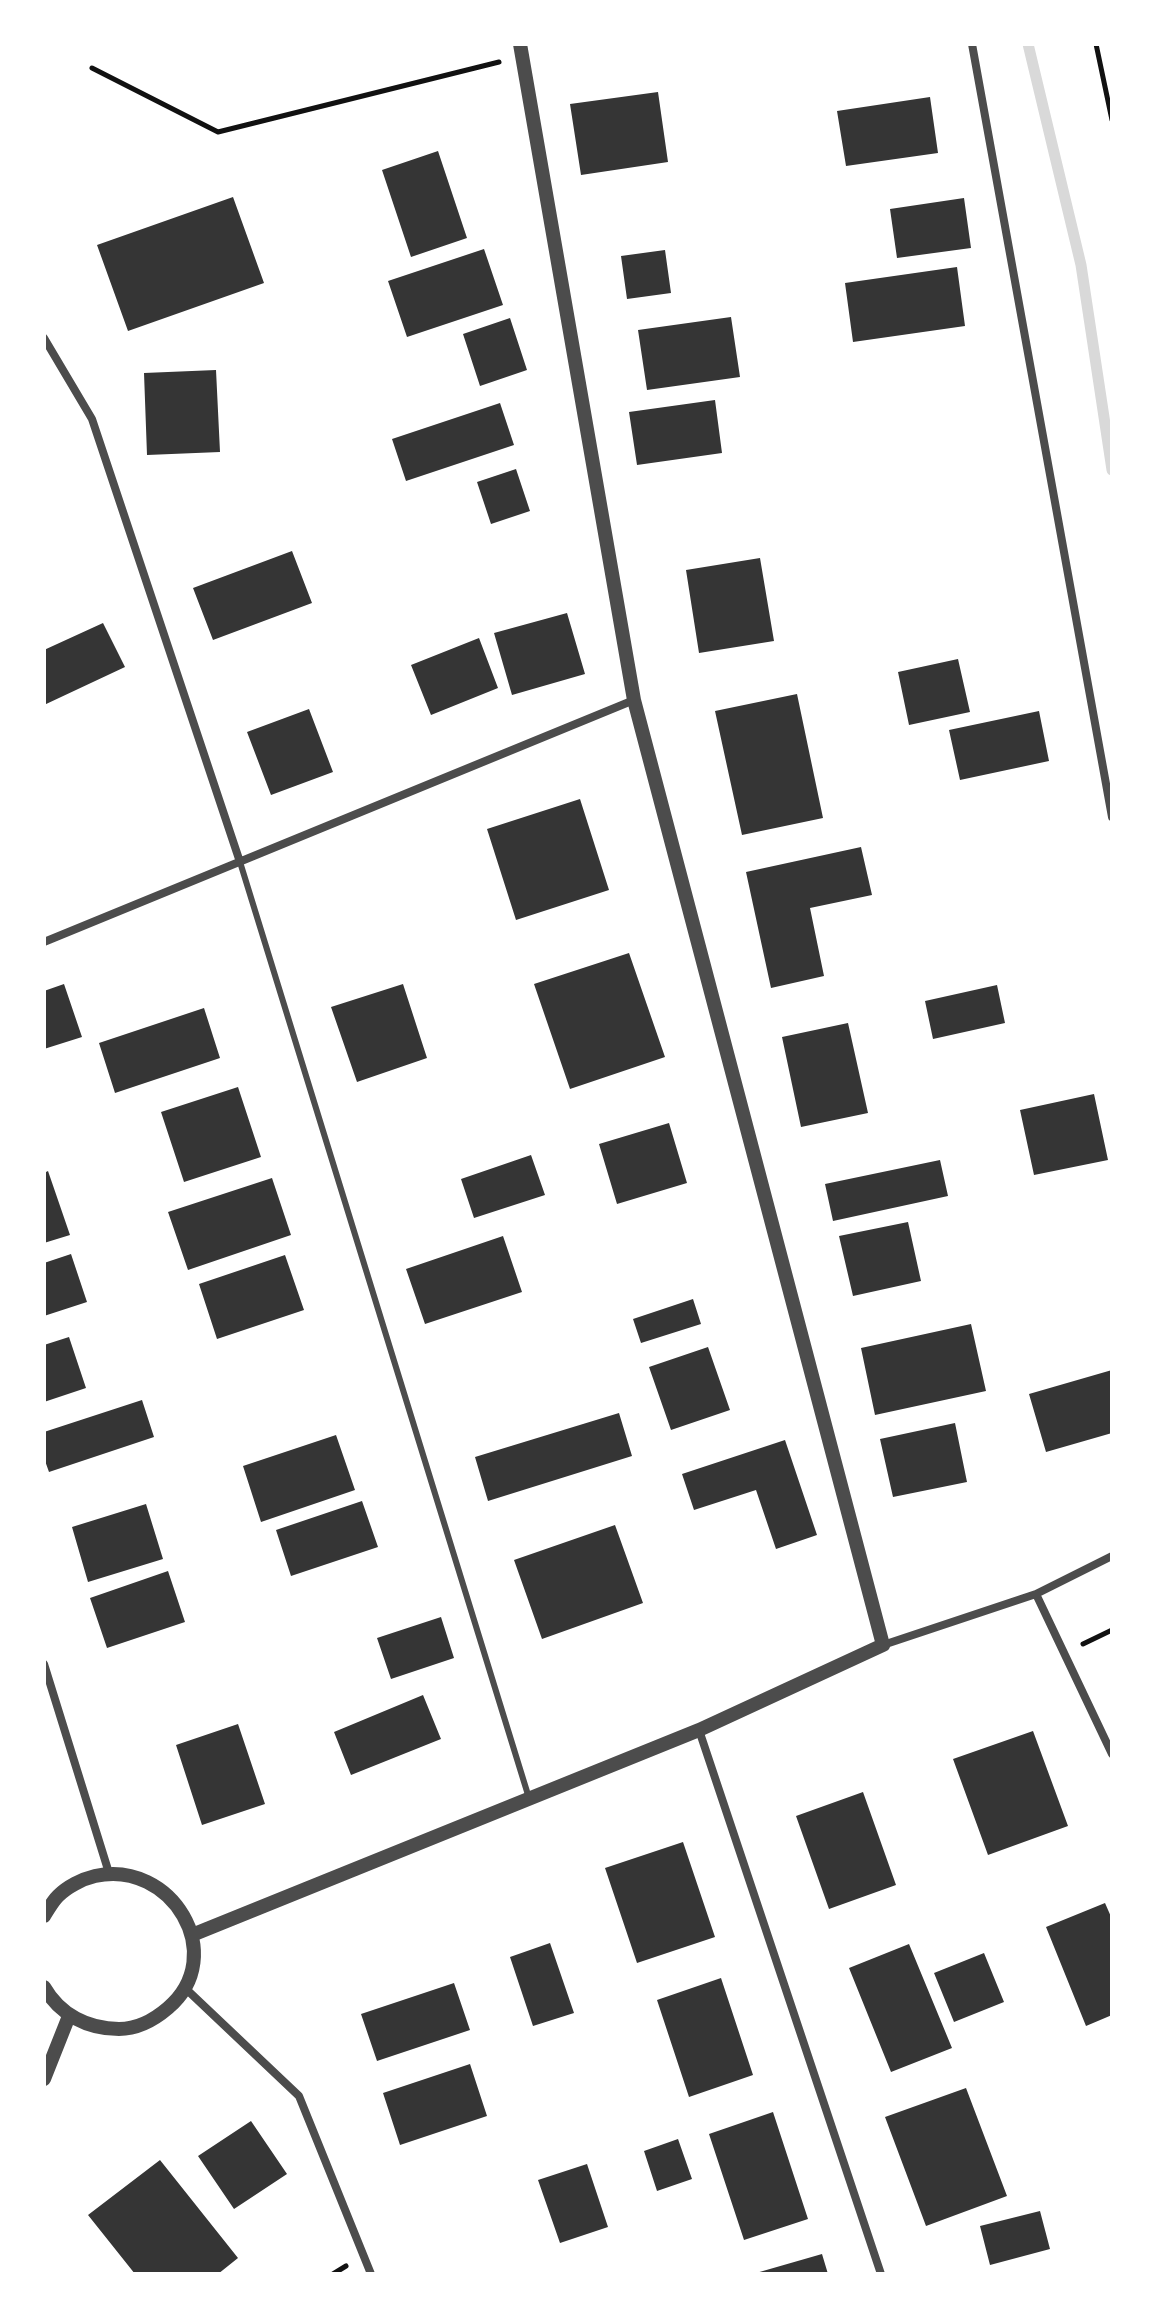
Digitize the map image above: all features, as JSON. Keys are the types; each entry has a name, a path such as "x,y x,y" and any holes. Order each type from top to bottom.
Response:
{"street":[{"path":"972,44 1112,817"},
{"path":"521,50 634,700 883,1645"},
{"path":"44,338 92,419 240,862"},
{"path":"44,942 634,700"},
{"path":"192,1935 699,1730 883,1645 1036,1594 1112,1556"},
{"path":"1036,1594 1112,1754"},
{"path":"44,1664 109,1873"},
{"path":"699,1730 881,2274"},
{"path":"44,1916 58,1896 83,1879 109,1873 130,1874 155,1884 176,1902 192,1935 193,1962 185,1988 175,2002 154,2019 129,2029 101,2029 69,2016 44,1987"},
{"path":"185,1988 299,2096 371,2274"},
{"path":"44,2079 69,2016"}],"lane":[{"path":"240,862 529,1799"}],"path":[{"path":"1096,44 1112,120"},
{"path":"92,68 218,132 521,50"},
{"path":"1065,1654 1112,1630"}],"building":[{"path":"658,92 668,162 581,175 570,104"},
{"path":"930,97 938,153 846,166 837,111"},
{"path":"438,151 467,238 411,257 382,170"},
{"path":"233,197 264,283 128,331 97,245"},
{"path":"964,198 971,248 897,258 890,209"},
{"path":"484,249 503,305 407,337 388,281"},
{"path":"665,250 671,293 627,299 621,256"},
{"path":"957,267 965,326 853,342 845,283"},
{"path":"731,317 740,377 647,390 638,330"},
{"path":"510,318 527,370 480,386 463,334"},
{"path":"216,370 220,452 147,455 144,373"},
{"path":"715,400 722,453 637,465 629,412"},
{"path":"500,403 514,445 406,481 392,439"},
{"path":"516,469 530,511 491,524 477,482"},
{"path":"292,551 312,603 213,640 193,588"},
{"path":"760,558 774,641 699,653 686,570"},
{"path":"567,613 585,674 512,695 494,633"},
{"path":"103,623 125,667 44,705 44,650"},
{"path":"479,638 498,688 431,715 411,665"},
{"path":"958,659 970,712 909,725 898,672"},
{"path":"797,694 823,818 742,835 715,711"},
{"path":"309,709 333,772 271,795 247,732"},
{"path":"1039,711 1049,761 960,780 949,730"},
{"path":"580,799 609,890 516,920 487,829"},
{"path":"861,847 872,895 810,908 824,976 771,988 746,872"},
{"path":"629,953 665,1057 570,1089 534,984"},
{"path":"64,984 82,1037 44,1049 44,991"},
{"path":"403,984 427,1058 357,1082 331,1007"},
{"path":"997,985 1005,1023 933,1039 925,1001"},
{"path":"204,1008 220,1058 115,1093 99,1043"},
{"path":"848,1023 868,1113 801,1127 782,1037"},
{"path":"238,1087 261,1157 184,1182 161,1112"},
{"path":"1094,1094 1108,1160 1034,1175 1020,1110"},
{"path":"669,1123 687,1183 617,1204 599,1144"},
{"path":"531,1155 545,1195 474,1218 461,1179"},
{"path":"940,1160 948,1196 833,1221 825,1184"},
{"path":"48,1171 70,1235 44,1243 44,1173"},
{"path":"272,1178 291,1235 188,1270 168,1212"},
{"path":"908,1222 921,1281 853,1296 839,1236"},
{"path":"503,1236 522,1292 425,1324 406,1269"},
{"path":"71,1254 87,1302 44,1316 44,1263"},
{"path":"285,1255 304,1310 217,1339 199,1284"},
{"path":"693,1299 701,1324 641,1343 633,1319"},
{"path":"971,1324 986,1391 875,1415 861,1348"},
{"path":"69,1337 86,1388 44,1402 44,1345"},
{"path":"708,1347 730,1410 671,1430 649,1367"},
{"path":"1112,1370 1112,1433 1046,1452 1029,1394"},
{"path":"142,1400 154,1437 49,1472 44,1458 44,1432"},
{"path":"619,1413 632,1456 488,1501 475,1457"},
{"path":"955,1423 967,1482 893,1497 880,1439"},
{"path":"336,1435 355,1490 261,1522 243,1466"},
{"path":"785,1440 817,1535 776,1549 756,1490 694,1510 682,1474"},
{"path":"362,1501 378,1547 291,1576 276,1530"},
{"path":"146,1504 163,1559 88,1582 72,1527"},
{"path":"615,1525 643,1603 542,1639 514,1560"},
{"path":"168,1571 185,1622 107,1648 90,1598"},
{"path":"441,1617 454,1658 391,1679 377,1638"},
{"path":"423,1695 441,1739 351,1775 334,1732"},
{"path":"238,1724 265,1804 202,1825 176,1745"},
{"path":"1033,1731 1068,1826 988,1855 953,1759"},
{"path":"863,1792 896,1885 829,1909 796,1816"},
{"path":"683,1842 715,1937 637,1963 605,1868"},
{"path":"1105,1903 1112,1919 1112,2015 1086,2026 1046,1927"},
{"path":"550,1943 574,2013 533,2026 510,1957"},
{"path":"909,1944 952,2048 891,2072 849,1968"},
{"path":"984,1953 1004,2002 954,2022 934,1973"},
{"path":"721,1978 753,2075 689,2097 657,2000"},
{"path":"454,1983 470,2030 377,2061 361,2014"},
{"path":"470,2064 487,2116 400,2145 383,2093"},
{"path":"966,2088 1007,2196 926,2226 885,2117"},
{"path":"773,2112 808,2219 744,2240 709,2134"},
{"path":"251,2121 287,2174 234,2209 198,2156"},
{"path":"678,2139 692,2179 657,2191 644,2151"},
{"path":"160,2160 238,2258 218,2274 135,2274 88,2215"},
{"path":"587,2164 608,2227 560,2243 538,2180"},
{"path":"1040,2211 1050,2249 990,2265 980,2226"},
{"path":"822,2254 828,2274 756,2274 756,2273"}],"waterway":[{"path":"1028,44 1081,265 1112,470"}]}
